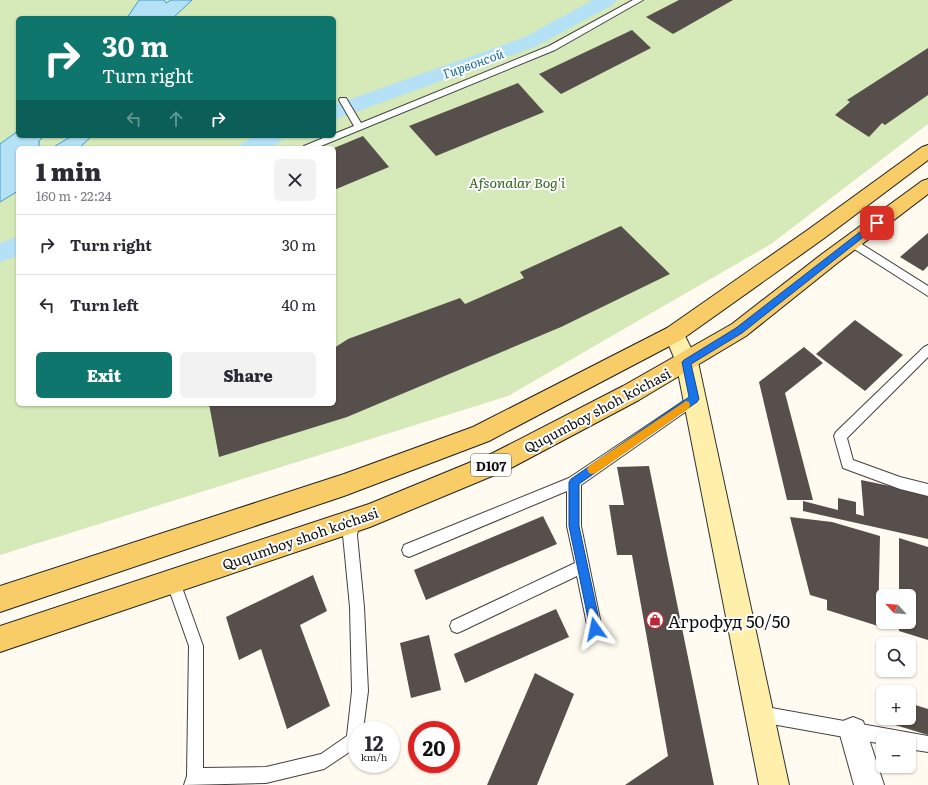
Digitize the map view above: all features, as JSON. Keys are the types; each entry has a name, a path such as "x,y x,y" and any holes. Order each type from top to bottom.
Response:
{"main road":[{"name":"D107","path":"0,599 344,485 481,434 674,334 816,234 928,151"},
{"name":"Ququmboy shoh koʻchasi","path":"0,639 370,515 501,461 631,394 739,330 928,185"},
{"path":"674,334 687,362 774,785"}],"street":[{"path":"853,731 869,785"}],"lane":[{"path":"336,136 552,48 639,0"},
{"path":"343,100 359,127"},
{"path":"312,146 332,138"},
{"path":"852,242 928,292"},
{"path":"928,350 840,436 848,464 900,483 928,490"},
{"path":"409,550 574,482 694,399"},
{"path":"574,482 574,526 595,629"},
{"path":"173,581 196,646 193,781 266,775 324,761 354,740 360,691 357,607 350,535 352,520"},
{"path":"457,626 582,567"},
{"path":"760,714 876,735"},
{"path":"916,742 928,744"}],"green space":[{"name":"Afsonalar Bog'i","path":"0,0 928,0 928,124 771,244 508,396 0,555"}],"water":[{"path":"139,0 164,0 166,3 171,0 192,0 175,16 128,16"},
{"path":"16,132 16,138 42,138 39,141 39,146 16,146 16,192 0,202 0,144"},
{"path":"69,138 90,138 81,146 55,146"}],"building":[{"path":"679,0 733,0 673,34 646,17"},
{"path":"632,30 651,48 561,94 539,74"},
{"path":"928,48 928,95 885,125 882,123 869,137 835,115 850,102 847,100"},
{"path":"518,83 544,112 436,156 409,126"},
{"path":"363,136 389,167 336,189 336,147"},
{"path":"621,226 670,274 561,327 347,417 219,457 209,406 336,406 336,347 348,339 460,298 465,304 524,278 520,272"},
{"path":"928,233 928,266 923,271 900,257"},
{"path":"855,320 903,355 865,391 816,354"},
{"path":"804,347 823,363 785,393 813,500 787,500 759,382"},
{"path":"649,466 714,785 625,785 668,756 632,555 617,555 609,505 624,505 617,467"},
{"path":"861,480 928,494 928,539 803,511 803,501 838,510 838,498 856,502 856,514 864,516"},
{"path":"543,516 557,544 426,600 414,570"},
{"path":"790,517 832,522 880,536 879,589 876,589 876,625 827,610 827,600 810,595"},
{"path":"899,538 928,547 928,640 899,631 899,629 916,629 916,589 899,589"},
{"path":"313,575 327,611 300,625 330,706 287,729 261,649 239,660 226,617"},
{"path":"556,609 569,637 465,683 454,654"},
{"path":"429,635 441,690 411,698 400,643"},
{"path":"535,673 574,694 537,785 487,785"},
{"path":"916,705 928,709 928,735 895,725 916,725"}],"waterway":[{"name":"Гирвонсой","path":"336,112 530,42 607,0"},
{"name":"Гирвонсой","path":"254,146 270,138"},
{"name":"Гирвонсой","path":"0,253 16,247"}],"slow traffic":[{"path":"592,469 686,405"}],"place":[{"name":"Агрофуд 50/50","path":"655,620"}],"route":[{"path":"595,629 574,526 574,482 694,399 687,362 739,330 877,223"}]}
